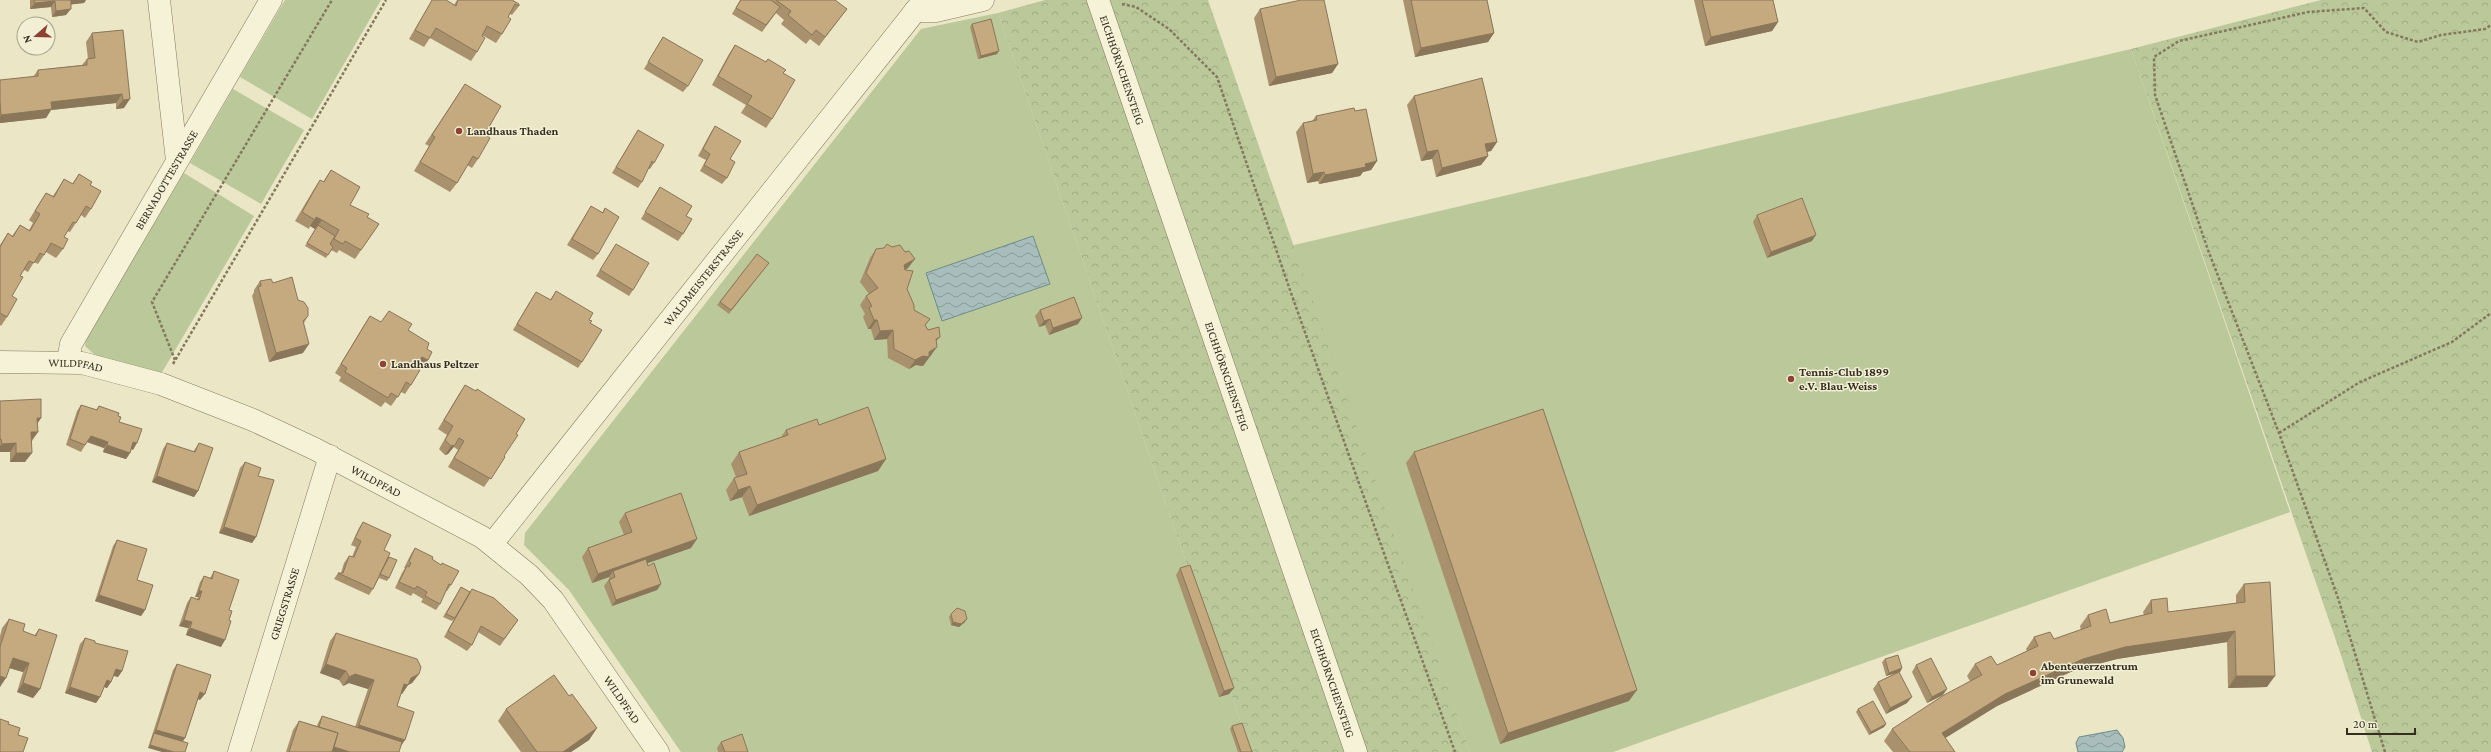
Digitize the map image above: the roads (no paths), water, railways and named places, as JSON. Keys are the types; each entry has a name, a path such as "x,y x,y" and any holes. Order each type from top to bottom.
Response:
{"street":[{"path":"159,0 176,161"},
{"name":"BERNADOTTESTRASSE","path":"68,361 71,344 176,161 271,0"},
{"name":"WALDMEISTERSTRASSE","path":"492,544 920,5 936,10 983,0"},
{"name":"EICHHÖRNCHENSTEIG","path":"1106,1 1356,752"},
{"name":"WILDPFAD","path":"0,362 68,361 94,365 161,384 253,420 330,456 492,544 529,575 553,600 658,752"},
{"name":"GRIEGSTRASSE","path":"239,752 330,456"}],"water":[{"path":"1033,236 1050,284 942,321 926,273"},
{"path":"2117,730 2123,738 2125,747 2122,752 2078,752 2076,743 2079,737"}],"place":[{"name":"Landhaus Thaden","path":"459,131"},
{"name":"Landhaus Peltzer","path":"383,364"},
{"name":"Tennis-Club 1899 e.V. Blau-Weiss","path":"1791,379"},
{"name":"Abenteuerzentrum im Grunewald","path":"2033,673"}]}
